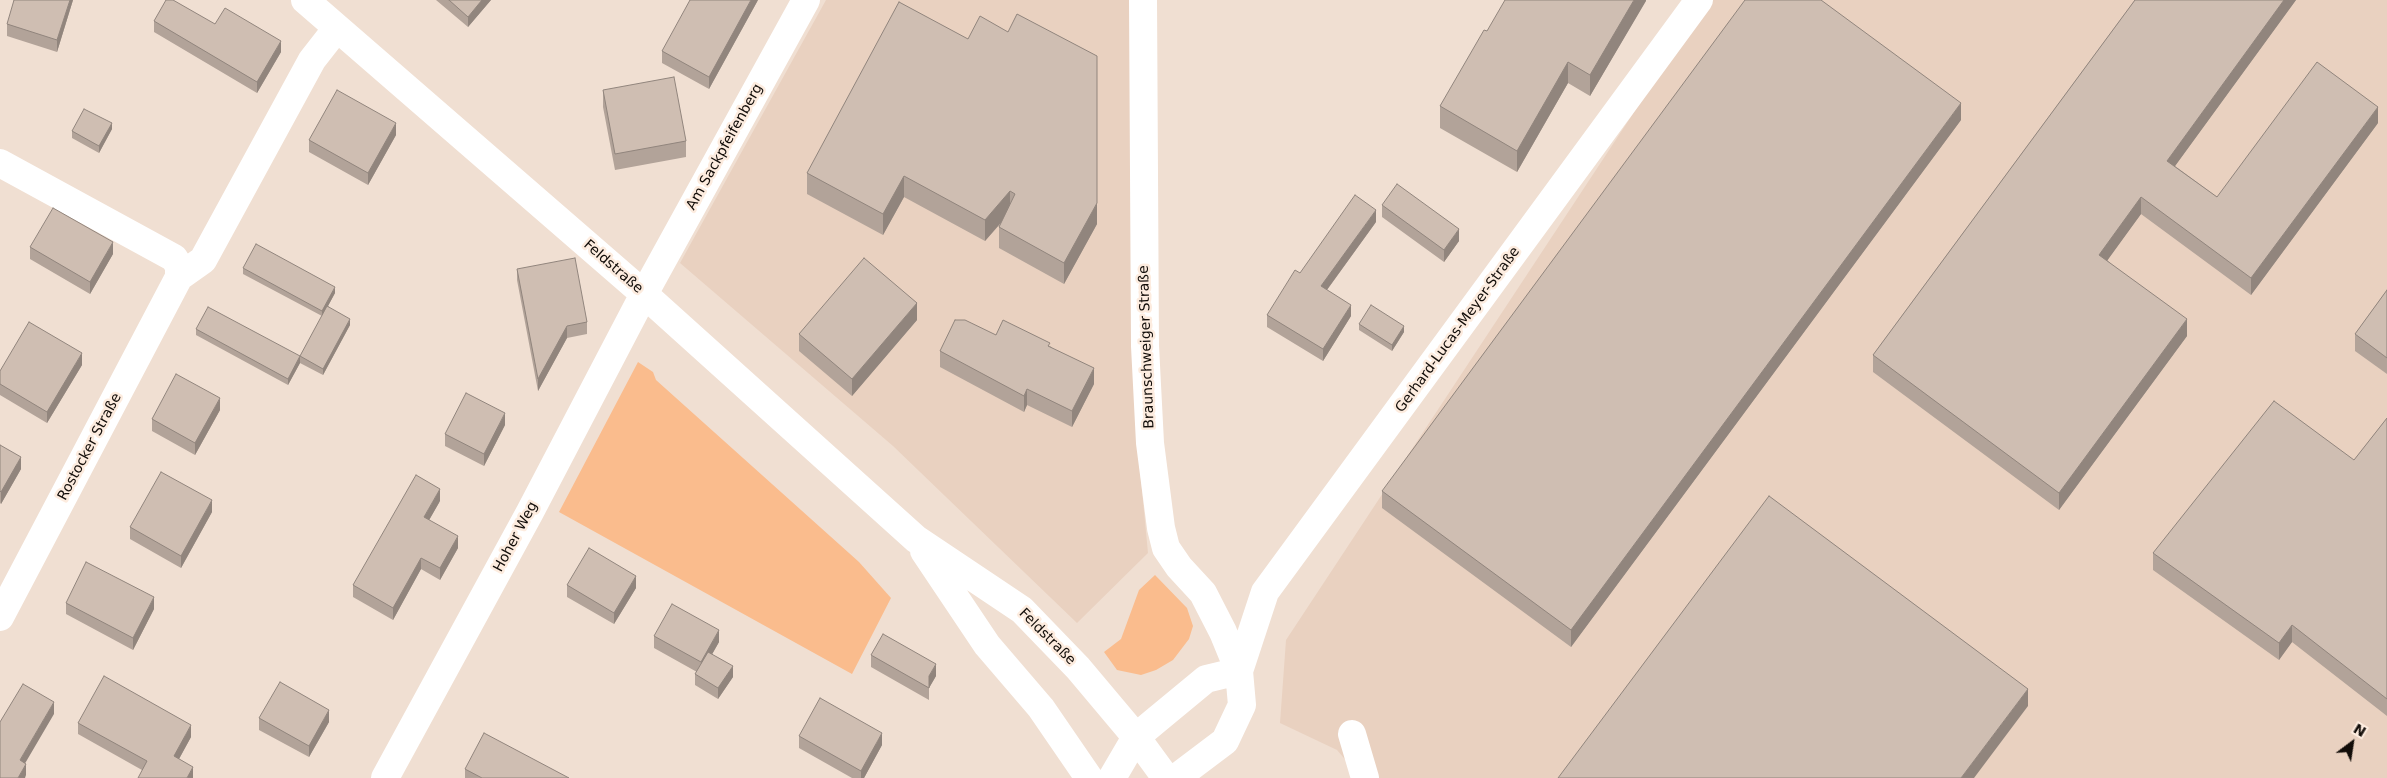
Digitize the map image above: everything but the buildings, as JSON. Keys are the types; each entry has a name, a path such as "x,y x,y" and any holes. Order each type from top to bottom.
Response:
{"street":[{"name":"Feldstraße","path":"306,0 644,294 916,539 1022,610 1078,668 1136,737 1166,778"},
{"name":"Am Sackpfeifenberg","path":"644,294 806,0"},
{"name":"Braunschweiger Straße","path":"1143,0 1145,346 1150,443 1161,528 1166,548 1202,594 1223,632 1239,671"},
{"name":"Gerhard-Lucas-Meyer-Straße","path":"1239,671 1265,592 1698,0"},
{"name":"Rostocker Straße","path":"0,617 179,277 203,260 312,60 337,28"},
{"path":"0,163 174,258 179,266 179,277"},
{"name":"Hoher Weg","path":"385,778 530,512 644,294"},
{"name":"Feldstraße","path":"916,539 987,645 1041,708 1089,778"},
{"path":"1112,778 1136,737 1206,678 1239,671 1242,705 1225,741 1176,778"},
{"path":"1352,734 1365,778"}],"shaded area":[{"path":"826,0 1132,0 1130,128 1133,343 1137,438 1148,553 1077,623 893,446 680,263"},
{"path":"1708,0 2387,0 2387,778 1361,778 1337,750 1280,723 1286,640"},
{"path":"638,362 653,372 656,380 859,562 891,598 852,674 559,512"},
{"path":"1155,575 1187,608 1193,626 1189,639 1173,660 1156,670 1141,675 1117,670 1104,652 1121,639 1139,590"}]}
